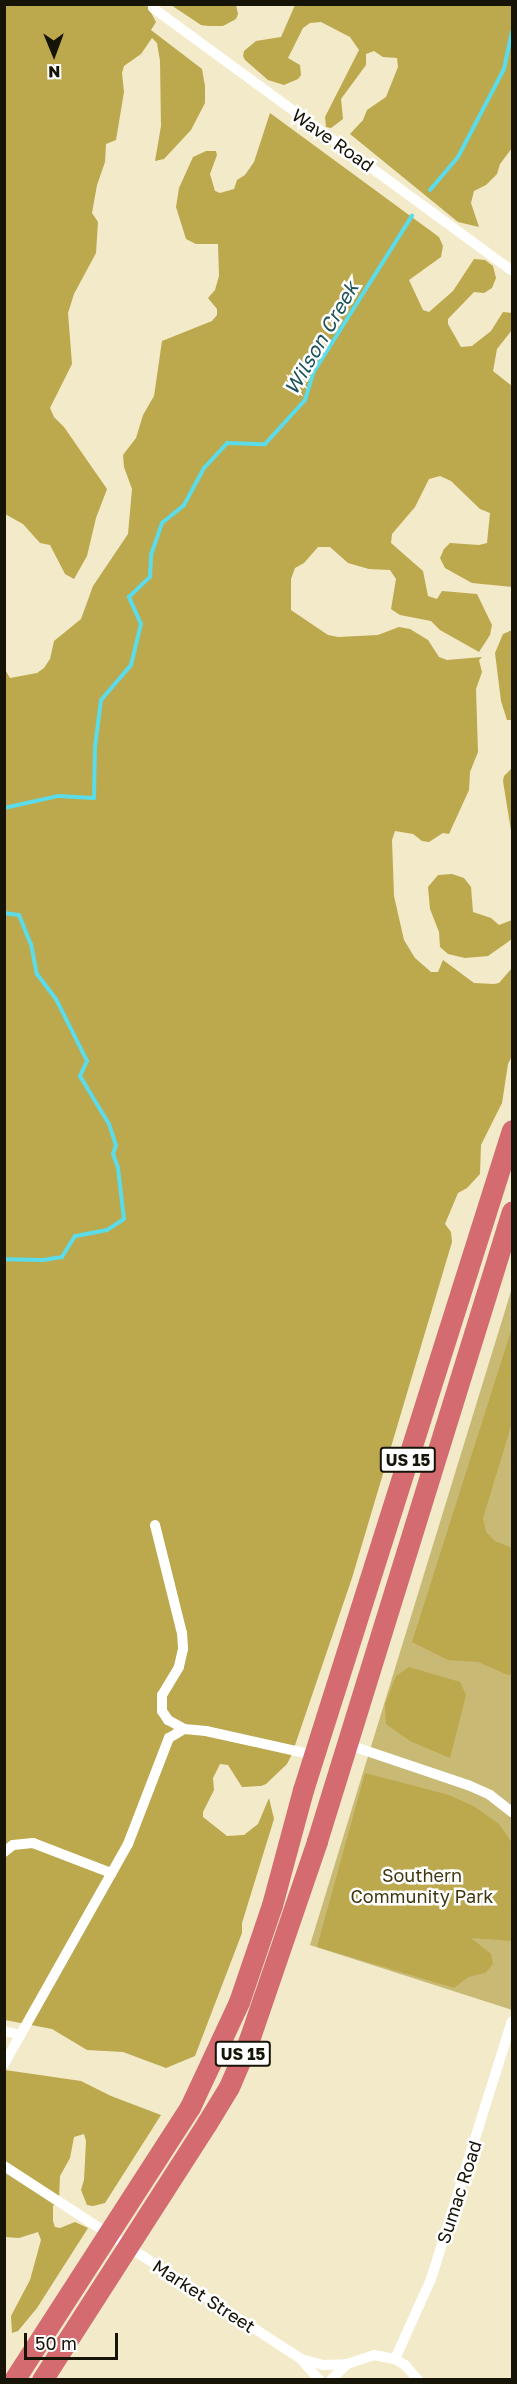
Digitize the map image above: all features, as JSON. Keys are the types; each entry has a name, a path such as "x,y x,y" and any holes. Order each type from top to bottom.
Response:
{"highway":[{"name":"US 15","path":"14,2379 201,2088 239,2002 272,1905 314,1755 513,1130"},
{"name":"US 15","path":"42,2379 229,2087 249,2040 302,1887 513,1211"}],"street":[{"name":"Wave Road","path":"153,8 513,271"},
{"path":"154,1526 182,1633 183,1649 179,1667 162,1695 162,1711 168,1720 184,1729 206,1731 314,1755"},
{"path":"4,2064 128,1844 169,1738 184,1729"},
{"path":"345,1744 468,1785 490,1795 513,1812"},
{"path":"4,1852 13,1845 33,1843 111,1873"},
{"name":"Sumac Road","path":"395,2359 431,2279 513,2021"},
{"path":"4,2031 21,2035"},
{"name":"Market Street","path":"4,2166 301,2359 319,2379"},
{"name":"Market Street","path":"301,2359 324,2365 347,2364 374,2355 395,2359"},
{"path":"395,2359 405,2365 418,2379"},
{"name":"Market Street","path":"331,2379 347,2364"}],"green space":[{"path":"4,5 147,5 156,22 151,30 202,69 205,86 205,103 191,130 164,159 155,161 161,126 160,61 157,43 152,38 141,54 124,66 122,73 124,92 116,140 106,144 105,162 97,185 92,213 98,222 96,253 74,294 68,313 72,364 50,408 54,417 64,427 107,489 96,518 87,556 74,579 65,574 50,545 40,543 23,524 5,514"},
{"path":"171,5 236,5 238,14 236,19 223,26 208,26 201,25"},
{"path":"295,5 512,5 512,148 500,164 497,174 486,185 474,191 471,203 479,227 458,222 350,134 363,120 367,110 386,97 398,67 397,58 383,57 374,51 366,54 366,65 341,99 343,119 331,128 326,127 325,117 359,50 350,37 321,22 310,23 303,28 288,58 300,65 301,75 298,79 284,85 268,80 245,60 244,51 256,41 281,37"},
{"path":"270,113 439,237 443,246 441,257 409,280 423,310 429,312 453,291 474,259 485,260 493,266 496,278 492,288 484,293 474,292 448,319 448,324 461,347 472,346 491,331 503,312 512,313 512,330 497,349 493,371 512,386 512,587 472,583 445,568 440,558 450,543 479,545 487,543 490,513 480,509 451,481 440,476 429,479 415,507 392,534 391,543 423,571 428,596 437,599 442,591 477,594 492,625 490,635 479,652 440,630 431,621 400,615 391,609 396,579 390,570 369,569 348,563 330,547 318,547 304,563 295,568 291,579 291,610 328,635 338,637 378,635 399,627 410,629 428,640 439,657 447,660 482,657 479,660 482,672 476,689 478,752 470,772 469,790 449,834 443,833 429,842 422,841 413,834 395,831 392,840 394,896 404,940 415,958 431,972 438,972 443,960 474,983 494,984 499,983 512,968 512,1056 508,1064 502,1103 481,1145 480,1174 467,1188 458,1193 445,1224 451,1232 452,1242 352,1578 292,1754 287,1764 261,1786 242,1787 228,1765 220,1764 213,1778 214,1790 203,1812 203,1817 227,1836 244,1835 258,1824 269,1798 274,1819 242,1923 242,1933 195,2056 166,2068 123,2052 87,2050 52,2029 5,2020 4,668 10,678 37,673 44,668 50,659 54,641 81,619 93,586 128,534 132,489 124,467 123,455 136,438 143,415 154,396 162,341 212,321 217,315 217,309 208,298 215,290 219,276 218,244 196,244 186,239 176,207 179,188 193,157 206,151 216,151 217,155 210,174 215,191 220,193 234,189 237,180 245,175 254,162"},
{"path":"512,630 512,720 507,720 501,701 495,653 503,634"},
{"path":"512,768 512,837 503,781 504,776"},
{"path":"452,874 464,878 471,887 473,912 491,918 499,925 512,920 512,939 488,956 465,958 448,954 440,947 439,932 430,909 428,887 438,875"},
{"name":"Southern Community Park","path":"512,1288 512,2010 310,1945"},
{"path":"512,1328 512,1423 483,1518 486,1532 495,1541 512,1548 512,1674 508,1675 478,1662 448,1660 412,1642"},
{"path":"409,1667 460,1682 466,1695 450,1758 410,1741 386,1724 385,1704 396,1676"},
{"path":"365,1773 449,1795 475,1807 499,1824 512,1843 512,1941 471,1938 491,1954 493,1964 485,1973 468,1977 454,1988 317,1947"},
{"path":"5,2070 81,2081 111,2096 161,2115 105,2203 87,2205 81,2190 84,2180 86,2141 84,2134 74,2137 70,2158 60,2176 59,2199 53,2206 53,2221 55,2227 60,2228 75,2222 88,2228 37,2308 18,2331 12,2333 11,2316 30,2280 41,2240 38,2232 19,2238 5,2237"}],"waterway":[{"name":"Wilson Creek","path":"430,190 458,157 504,69 512,32"},
{"name":"Wilson Creek","path":"4,808 58,796 94,798 95,747 101,700 131,665 141,624 129,597 150,577 151,555 162,523 184,505 204,468 227,443 265,444 305,400 313,373 412,216"},
{"name":"Wilson Creek","path":"4,913 19,915 31,944 37,974 56,999 87,1061 80,1076 109,1124 116,1145 113,1154 118,1168 124,1219 107,1230 75,1236 62,1257 43,1260 4,1259"}]}
